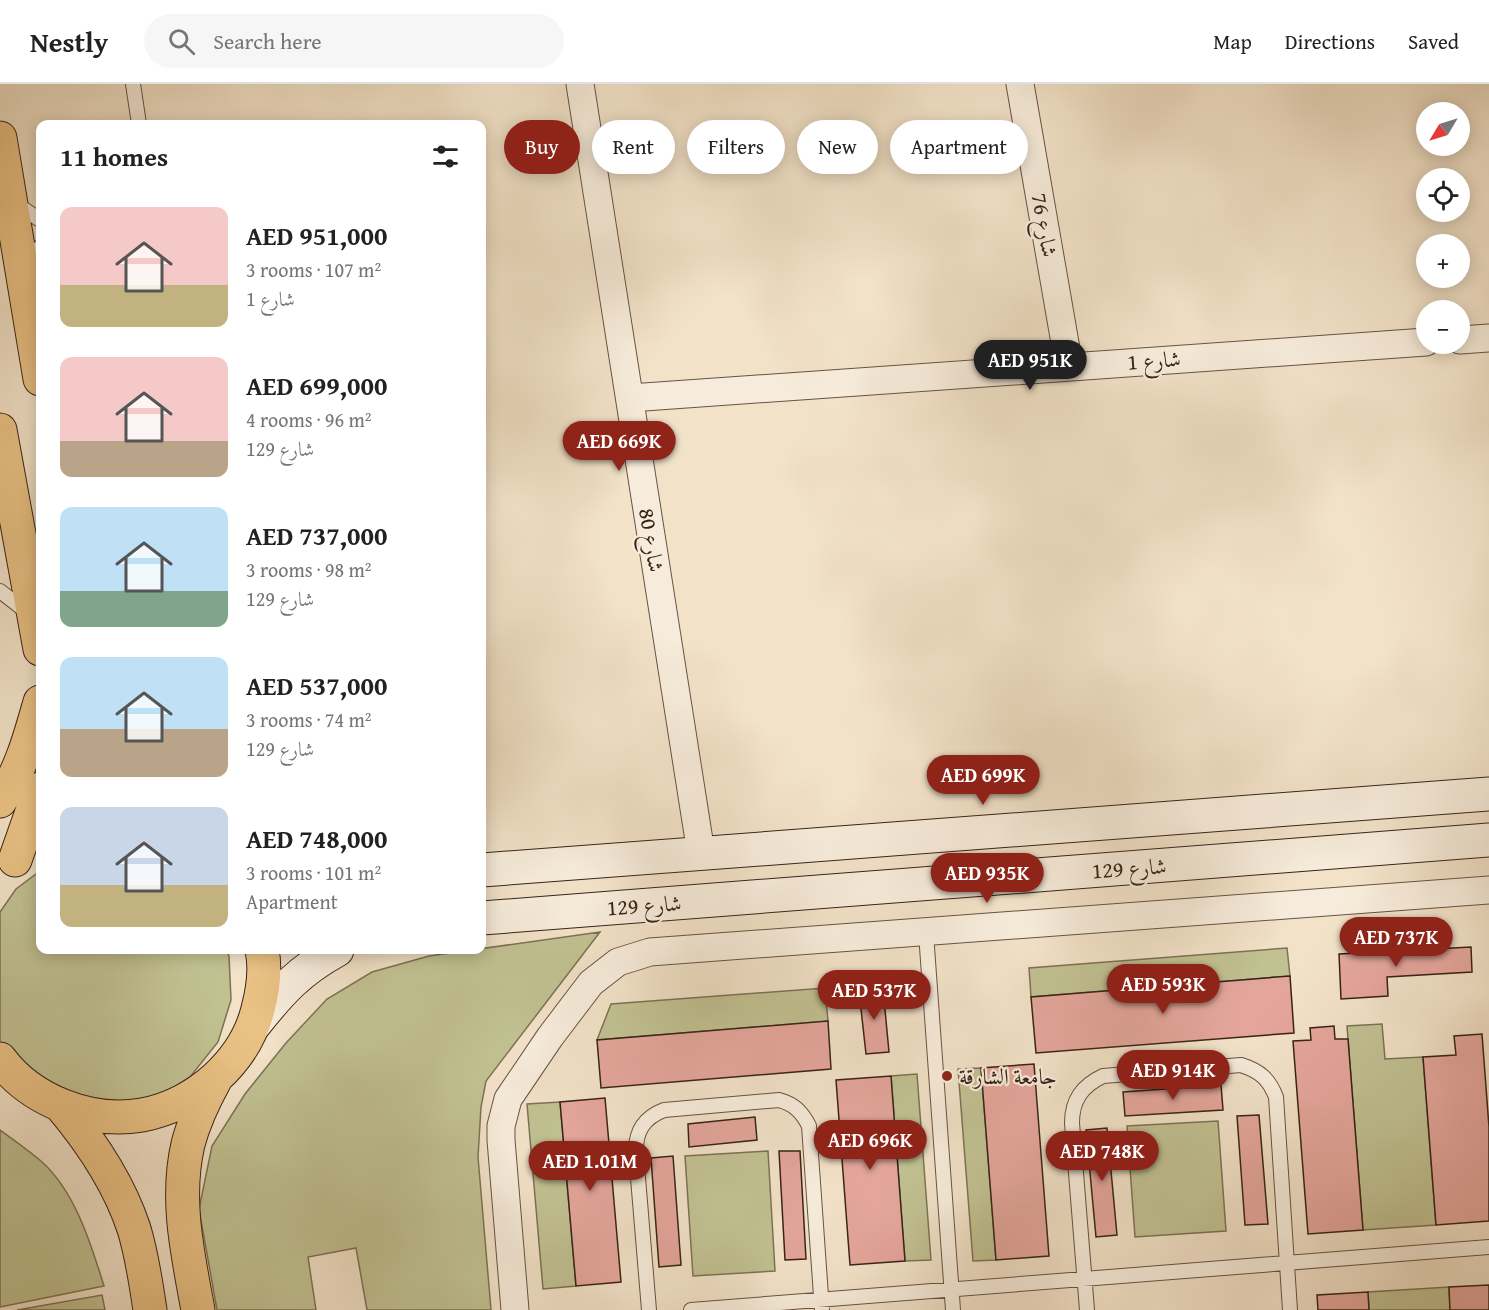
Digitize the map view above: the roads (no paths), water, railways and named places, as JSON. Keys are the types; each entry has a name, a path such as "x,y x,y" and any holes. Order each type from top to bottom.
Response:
{"main road":[{"path":"0,138 11,200 31,259 36,326"},
{"path":"0,429 7,511 36,627"},
{"path":"0,801 10,786 27,748 36,716"},
{"path":"19,860 36,803"},
{"path":"198,1310 182,1215 182,1179 188,1144 195,1122 215,1080 237,1054 254,1025 262,992 263,954"},
{"path":"2,1064 32,1091 62,1106 101,1116 142,1115 181,1102 215,1080"},
{"path":"62,1106 104,1163 120,1195 134,1228 150,1310"}],"street":[{"name":"شارع 80","path":"580,84 701,853"},
{"name":"شارع 76","path":"1020,84 1069,366"},
{"path":"1470,339 1489,338"},
{"name":"شارع 1","path":"630,398 1416,343"},
{"name":"شارع 129","path":"486,870 1489,794"},
{"name":"شارع 129","path":"486,918 1489,840"},
{"path":"514,1310 501,1140 504,1112 515,1087 550,1037 597,977 618,962 650,952 1489,890"},
{"path":"254,1025 281,991 313,963 330,954"}],"lane":[{"path":"133,84 138,120"},
{"path":"11,200 36,217"},
{"path":"0,591 36,633"},
{"path":"926,933 953,1310"},
{"path":"1087,1310 1072,1123 1072,1111 1076,1099 1083,1089 1103,1076 1241,1065 1264,1076 1276,1097 1290,1310"},
{"path":"649,1310 636,1154 638,1131 644,1121 664,1110 769,1100 789,1103 805,1117 808,1126 822,1305"},
{"path":"691,1310 822,1305 951,1289 1489,1247"}],"place":[{"name":"جامعة الشارقة","path":"947,1076"}]}
